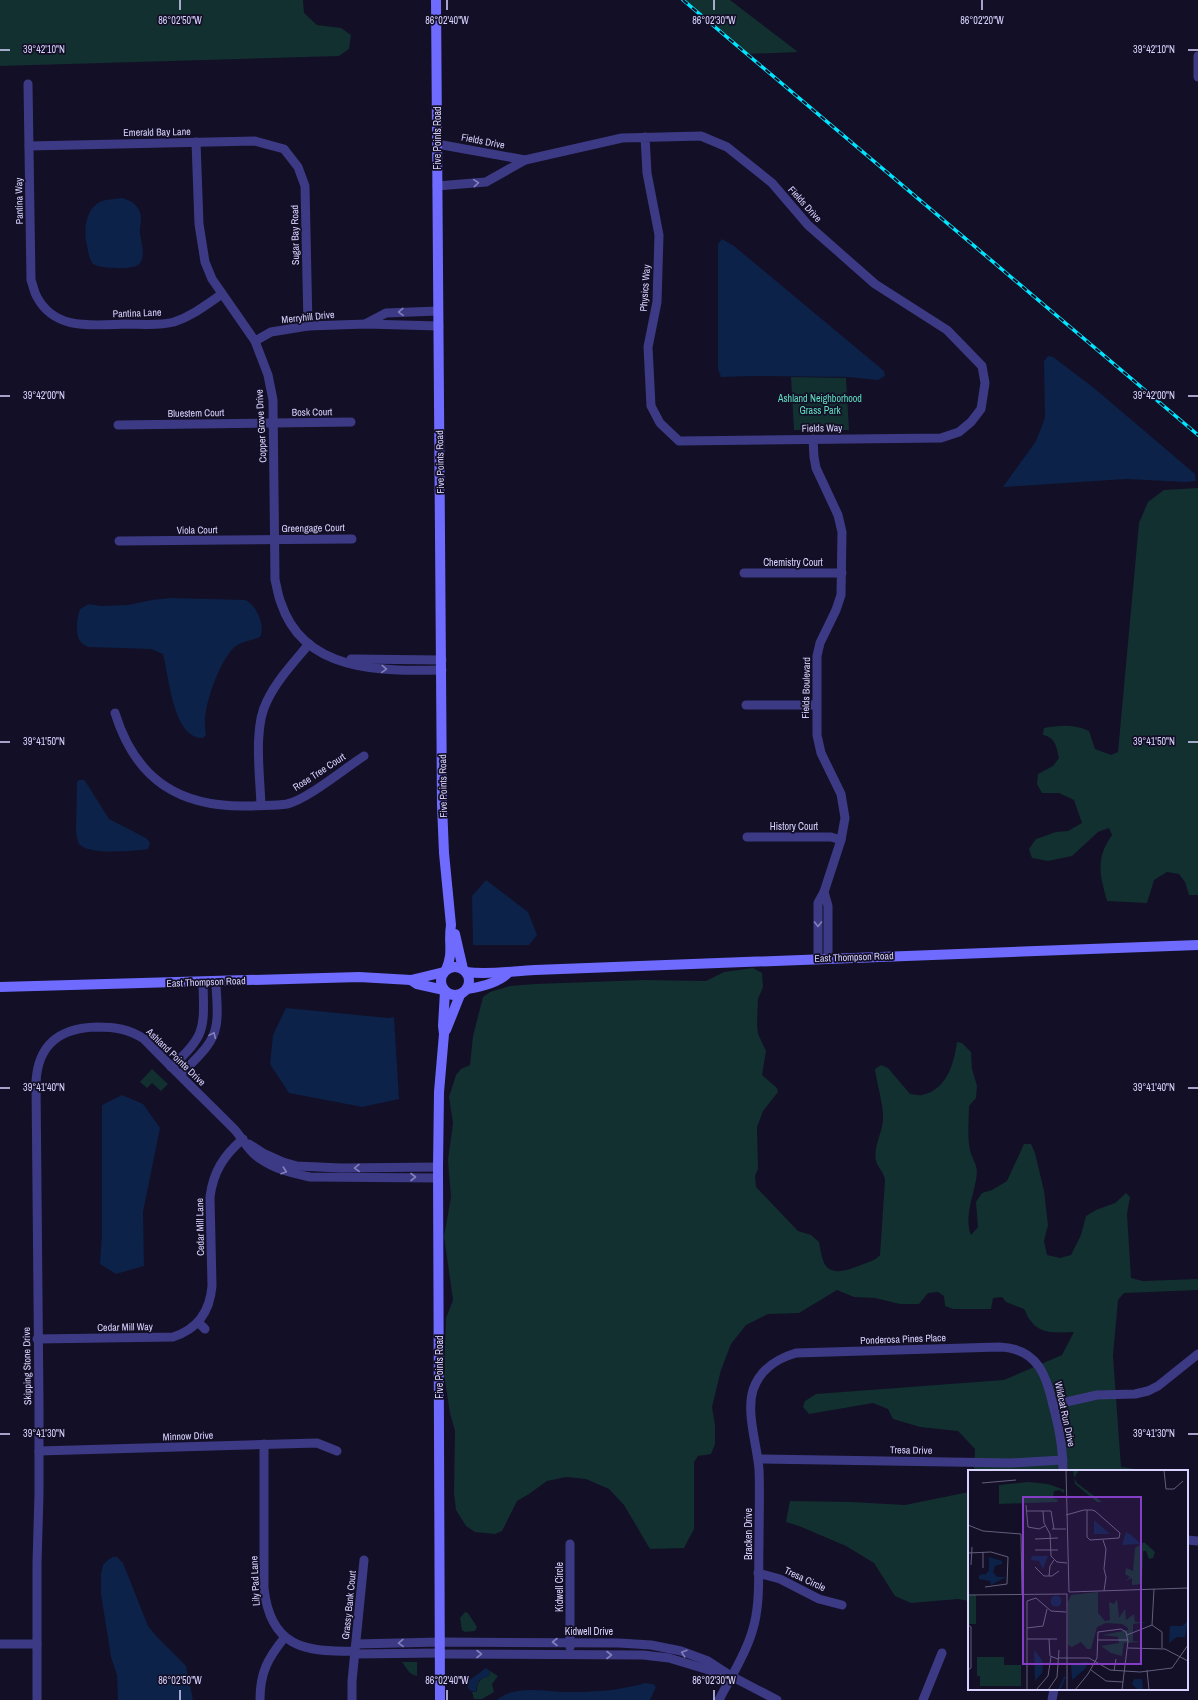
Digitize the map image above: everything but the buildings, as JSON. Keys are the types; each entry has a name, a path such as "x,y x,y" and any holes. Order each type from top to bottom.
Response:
{"street":[{"name":"Five Points Road","path":"436,0 443,812 444,853 451,924 449,935 451,958 445,971"},
{"path":"1198,56 1198,77"},
{"name":"Pantina Way","path":"28,84 31,280 37,297 48,312"},
{"name":"Fields Drive","path":"437,186 486,182 525,160 622,138 701,136 727,147 772,183 808,225 875,284 947,330 982,366 985,382 983,400 981,409 971,422"},
{"name":"Physics Way","path":"645,137 647,173 659,235 657,302 648,346 651,406 660,423 672,434"},
{"name":"Emerald Bay Lane","path":"29,146 255,141 284,149"},
{"name":"Copper Grove Drive","path":"196,142 200,224 205,262 212,279 255,341 268,375 273,400 275,580 281,604 293,628 309,644 346,659 442,665"},
{"name":"Fields Drive","path":"437,144 525,160"},
{"name":"Sugar Bay Road","path":"284,149 298,167 305,186 308,326"},
{"name":"Pantina Lane","path":"48,312 63,322 80,325 158,324 172,322 191,316 222,294"},
{"name":"Merryhill Drive","path":"366,324 386,313 438,311"},
{"name":"Merryhill Drive","path":"255,341 271,332 308,326 366,324 439,326"},
{"name":"Bosk Court","path":"273,423 351,422"},
{"name":"Fields Way","path":"672,434 679,441 941,438 959,432 971,422"},
{"name":"Bluestem Court","path":"118,425 273,423"},
{"name":"Fields Boulevard","path":"813,440 817,472 841,523 842,573 842,588 839,602 818,651 816,663 817,735 819,749 839,790 844,807 844,822 841,840 824,892 818,903 818,958"},
{"name":"Greengage Court","path":"275,540 352,539"},
{"name":"Viola Court","path":"119,542 275,540"},
{"name":"Chemistry Court","path":"744,573 842,573"},
{"path":"261,806 259,739 260,723 266,702 278,683 309,644"},
{"path":"746,705 816,705"},
{"name":"Rose Tree Court","path":"115,713 120,730 132,754 148,772 175,792 191,799 210,804 235,806 287,804 301,798 364,756"},
{"name":"History Court","path":"747,837 825,837 841,840"},
{"name":"Fields Boulevard","path":"824,892 828,906 828,958"},
{"name":"Five Points Road","path":"451,924 464,971"},
{"name":"East Thompson Road","path":"464,971 484,974 502,971 510,972 818,958 1198,945"},
{"path":"454,967 464,971 469,980 463,992 450,994 444,990 441,984 441,979 445,971 454,967"},
{"name":"East Thompson Road","path":"0,987 359,977 411,980 445,971"},
{"name":"East Thompson Road","path":"463,992 504,978 510,972"},
{"name":"East Thompson Road","path":"411,980 417,984 444,990"},
{"path":"171,1066 190,1050 196,1042 203,1024 203,982"},
{"path":"180,1075 205,1048 216,1026 216,982"},
{"name":"Five Points Road","path":"440,1700 438,1167 439,1092 444,1034 444,990"},
{"name":"Five Points Road","path":"444,1034 463,992"},
{"name":"Ashland Pointe Drive","path":"56,1038 76,1028 112,1027 134,1033 144,1039 180,1075 243,1140 257,1157 276,1169 291,1174 310,1177 438,1178"},
{"name":"Skipping Stone Drive","path":"37,1700 39,1451 36,1070 40,1058 56,1038"},
{"path":"196,1042 205,1048"},
{"name":"Ashland Pointe Drive","path":"243,1140 263,1153 283,1162 297,1166 377,1168 438,1167"},
{"name":"Cedar Mill Lane","path":"198,1322 208,1308 211,1299 210,1196 212,1185 221,1162 231,1149 243,1140"},
{"path":"377,1168 377,1178"},
{"path":"198,1322 205,1329"},
{"name":"Cedar Mill Way","path":"37,1339 173,1337 185,1333 198,1322"},
{"name":"Ponderosa Pines Place","path":"768,1366 782,1357 796,1353 999,1348 1020,1352 1038,1365"},
{"path":"1053,1405 1097,1394 1136,1394 1148,1391 1158,1386 1198,1354"},
{"name":"Wildcat Run Drive","path":"1038,1365 1048,1383 1060,1434 1063,1470"},
{"name":"Bracken Drive","path":"719,1700 753,1632 756,1613 758,1573 758,1459 751,1399 756,1382 768,1366"},
{"name":"Minnow Drive","path":"39,1451 317,1443 337,1451"},
{"name":"Lily Pad Lane","path":"264,1444 266,1600 271,1620 285,1637 296,1644 309,1649 333,1652 440,1642"},
{"name":"Tresa Drive","path":"758,1459 1011,1463 1063,1460"},
{"name":"Kidwell Circle","path":"570,1544 570,1655"},
{"name":"Grassy Bank Court","path":"352,1700 352,1681 364,1560"},
{"name":"Tresa Circle","path":"758,1573 780,1579 819,1599 842,1605"},
{"path":"260,1700 261,1681 264,1668 271,1655 285,1637"},
{"name":"Kidwell Drive","path":"440,1642 630,1643 668,1648 708,1661 731,1676 777,1700"},
{"path":"0,1644 37,1644"},
{"name":"Lily Pad Lane","path":"355,1650 440,1654"},
{"path":"923,1700 942,1653"},
{"name":"Kidwell Drive","path":"440,1654 643,1655 669,1658 731,1676"},
{"path":"1052,1700 1054,1690"}],"green space":[{"path":"0,0 303,0 304,13 317,25 341,28 351,35 349,49 339,56 0,66"},
{"path":"683,0 730,0 798,52 747,54"},
{"name":"Ashland Neighborhood Grass Park","path":"791,377 846,378 849,430 794,430"},
{"path":"1198,488 1198,895 1189,895 1185,882 1179,874 1167,872 1154,880 1147,903 1107,901 1102,883 1100,867 1103,852 1112,835 1109,828 1098,832 1072,856 1048,861 1032,858 1029,849 1036,839 1056,832 1068,831 1082,823 1074,800 1059,793 1042,793 1037,784 1038,774 1053,766 1059,758 1053,740 1043,735 1044,728 1056,726 1078,727 1089,731 1095,749 1111,755 1118,752 1139,523 1148,502 1164,490"},
{"path":"753,968 762,973 763,987 758,999 757,1025 758,1034 766,1051 762,1075 777,1088 778,1092 763,1111 757,1127 758,1169 755,1176 756,1187 798,1231 811,1235 819,1242 823,1260 829,1269 839,1271 851,1269 874,1260 880,1255 885,1180 876,1161 875,1155 883,1118 875,1069 881,1065 888,1068 910,1094 922,1095 938,1088 943,1082 951,1067 957,1042 962,1043 971,1052 972,1069 977,1086 976,1098 969,1106 969,1145 977,1170 968,1222 971,1235 978,1227 976,1202 982,1193 992,1190 1007,1181 1024,1144 1031,1144 1035,1153 1044,1191 1048,1225 1044,1241 1047,1255 1060,1258 1071,1255 1081,1235 1086,1216 1096,1210 1115,1203 1126,1193 1130,1197 1127,1214 1131,1278 1143,1281 1198,1279 1198,1290 1124,1293 1118,1300 1113,1356 1121,1467 1144,1470 974,1470 975,1449 958,1431 920,1427 893,1419 888,1409 873,1403 809,1414 803,1407 805,1401 816,1394 1004,1380 1062,1355 1074,1332 1050,1332 1039,1329 1029,1319 1024,1309 1006,1302 1002,1297 993,1298 991,1309 953,1309 945,1306 944,1296 938,1292 928,1293 919,1304 900,1304 875,1298 854,1297 837,1290 799,1313 768,1314 746,1325 731,1344 721,1370 712,1407 715,1425 715,1444 711,1454 698,1456 694,1462 694,1529 684,1548 650,1549 624,1505 609,1489 586,1479 566,1477 547,1481 517,1501 502,1531 495,1534 475,1532 466,1526 456,1510 454,1493 455,1431 450,1413 444,1374 446,1318 453,1300 444,1236 451,1197 448,1160 453,1123 449,1097 456,1075 461,1069 470,1065 473,1036 483,997 490,992 510,986 645,980 706,981 724,972"},
{"path":"152,1069 168,1084 161,1091 152,1083 147,1088 140,1082"},
{"path":"968,1492 968,1601 958,1599 911,1603 895,1596 874,1563 846,1546 786,1522 790,1501 905,1505"},
{"path":"465,1612 468,1613 477,1627 475,1631 465,1632 462,1630 460,1618"},
{"path":"402,1662 417,1662 417,1676 410,1672"},
{"path":"490,1671 498,1676 492,1684 494,1692 482,1699 474,1699 472,1692 477,1692 479,1681 489,1676"}],"water":[{"path":"121,198 136,205 140,212 140,232 143,250 141,262 135,267 130,268 98,266 93,264 91,261 86,241 86,222 88,216 100,202"},
{"path":"722,239 734,246 884,371 885,376 878,380 848,377 721,377 718,369 718,244"},
{"path":"1048,356 1053,357 1094,388 1195,474 1196,481 1187,482 1126,479 1003,487 1036,441 1045,418 1044,361"},
{"path":"170,598 245,600 253,606 261,622 262,632 260,637 237,645 231,650 221,666 213,685 205,714 206,735 203,738 193,736 185,728 179,718 170,691 163,654 151,649 89,647 84,645 78,637 77,620 80,609 89,604 101,606 128,605"},
{"path":"79,780 84,780 109,819 146,838 150,843 148,849 99,851 91,850 79,844 76,832 77,782"},
{"path":"486,880 528,912 537,935 529,945 473,945 472,896"},
{"path":"286,1008 388,1018 394,1017 399,1099 362,1107 289,1093 270,1064 273,1035"},
{"path":"122,1095 143,1104 160,1128 143,1212 144,1266 116,1274 100,1264 102,1234 102,1105"},
{"path":"113,1557 117,1557 123,1563 148,1626 186,1666 193,1700 118,1700 117,1675 111,1657 101,1594 101,1574 103,1565"},
{"path":"486,1668 490,1671 489,1676 479,1680 476,1689 477,1692 471,1691 468,1688 467,1682"},
{"path":"645,1683 653,1684 656,1687 650,1700 497,1700 505,1695 523,1690 591,1692 618,1689"}],"railway":[{"path":"683,0 1198,435"}]}
